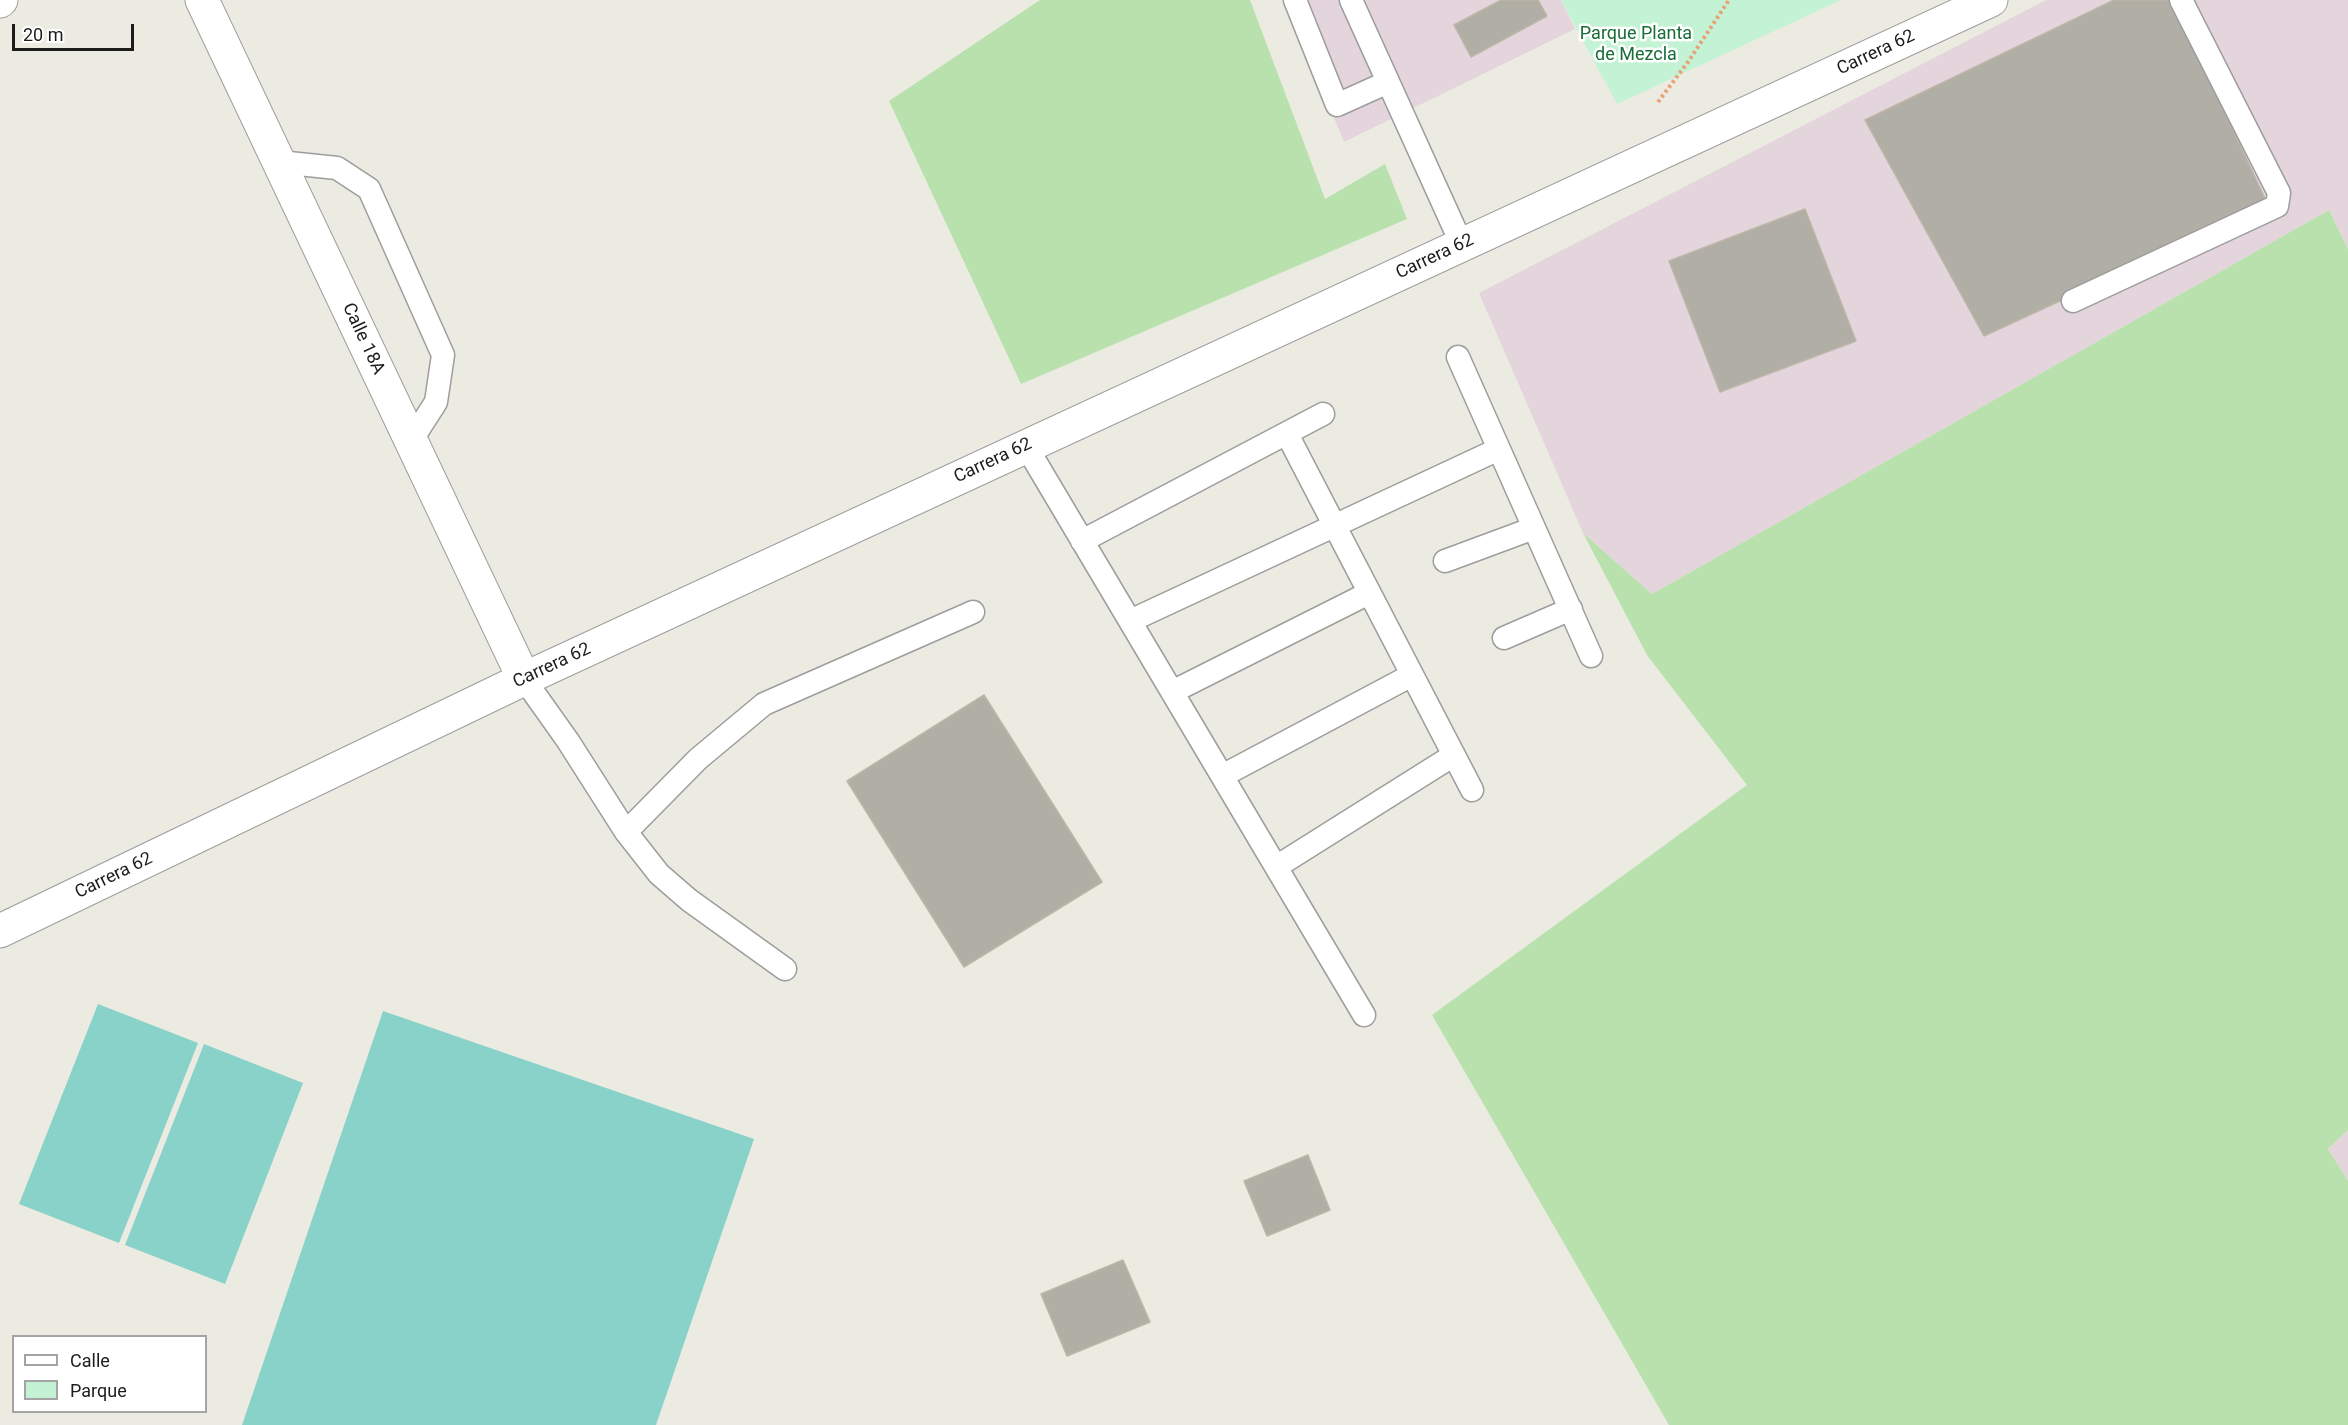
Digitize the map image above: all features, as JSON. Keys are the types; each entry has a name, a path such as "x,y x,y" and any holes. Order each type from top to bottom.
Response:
{"street":[{"name":"Calle 18A","path":"202,0 524,679"},
{"name":"Carrera 62","path":"0,931 524,679 1991,0"}],"lane":[{"path":"1295,0 1337,105 1388,82"},
{"path":"1351,0 1462,245"},
{"path":"2073,301 2277,206 2280,200 2279,193 2181,0"},
{"path":"279,162 337,168 369,189 443,355 436,402 411,441"},
{"path":"1458,357 1591,656"},
{"path":"1082,541 1323,414"},
{"path":"1287,434 1472,790"},
{"path":"1026,446 1364,1015"},
{"path":"1130,621 1499,449"},
{"path":"1444,561 1534,528"},
{"path":"1172,692 1370,592"},
{"path":"1504,638 1571,609"},
{"path":"626,832 698,759 765,704 973,612"},
{"path":"1222,776 1412,675"},
{"path":"524,679 568,741 626,832 659,874 689,900 785,969"},
{"path":"1276,867 1454,755"}],"path":[{"path":"1658,102 1729,0"}],"shaded area":[{"path":"1285,0 1561,0 1575,29 1344,142"},
{"path":"2046,0 2348,0 2348,249 2329,210 1652,594 1583,533 1479,293"},
{"path":"98,1004 198,1043 119,1243 19,1204"},
{"path":"383,1011 754,1139 656,1425 242,1425"},
{"path":"204,1044 303,1083 225,1284 125,1245"},
{"path":"2348,1130 2348,1181 2328,1149"}],"green space":[{"path":"1040,0 1250,0 1325,199 1385,164 1407,219 1021,384 889,101"},
{"name":"Parque Planta de Mezcla","path":"1561,0 1841,0 1617,104"},
{"path":"2329,210 2348,249 2348,1130 2328,1149 2348,1181 2348,1425 1669,1425 1432,1015 1747,785 1647,655 1583,533 1652,594"}],"building":[{"path":"1501,0 1538,0 1547,16 1471,57 1454,25"},
{"path":"2114,0 2172,0 2268,205 1984,336 1865,120"},
{"path":"1805,209 1856,341 1720,392 1669,261"},
{"path":"984,695 1102,882 964,967 847,781"},
{"path":"1308,1155 1330,1210 1267,1236 1244,1181"},
{"path":"1123,1260 1150,1322 1067,1356 1041,1294"}]}
